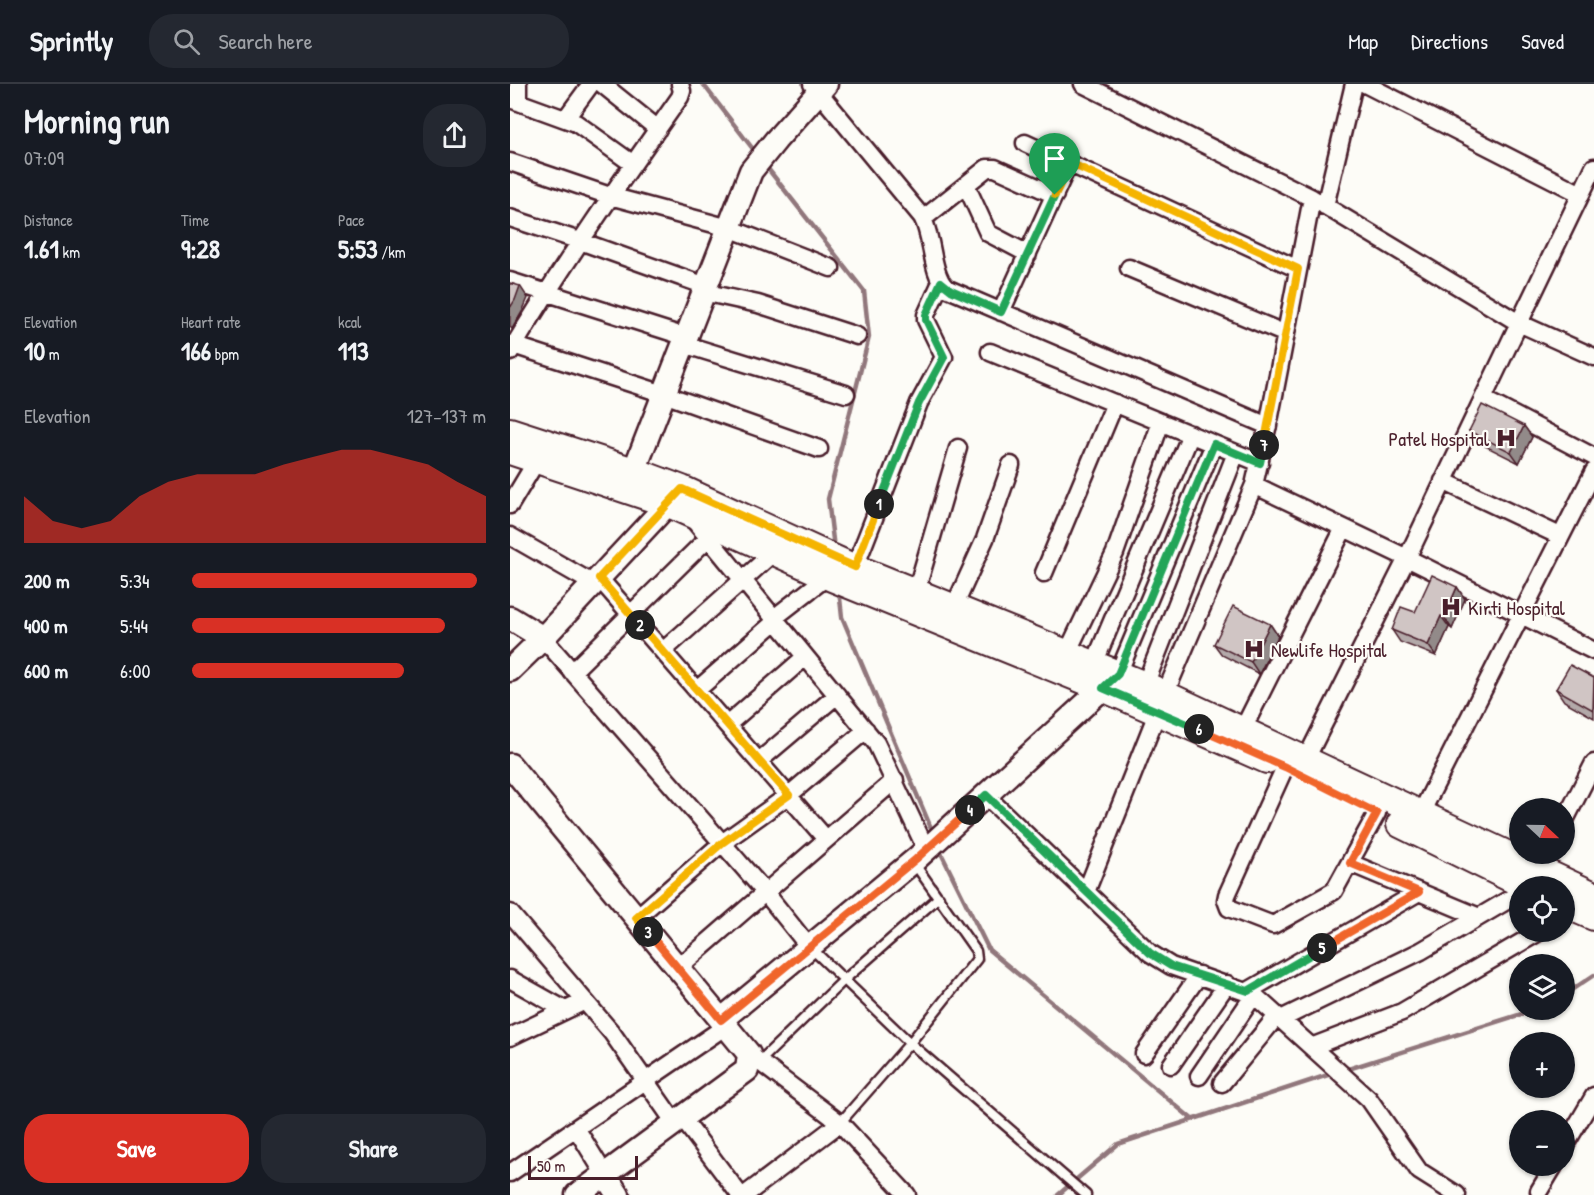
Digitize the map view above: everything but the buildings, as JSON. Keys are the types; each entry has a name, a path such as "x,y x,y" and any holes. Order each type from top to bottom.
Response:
{"main road":[{"path":"510,431 634,471 679,502 774,552 916,592 1067,654 1105,676"},
{"path":"510,451 679,502 841,571 1243,729 1377,813 1536,874"},
{"path":"1156,696 1295,763 1420,815 1536,874 1579,908"}],"street":[{"path":"518,84 514,101 566,118 585,128 633,164"},
{"path":"566,118 591,84"},
{"path":"602,84 658,129"},
{"path":"680,84 682,92 680,98 610,195 511,347 664,394 819,449"},
{"path":"1083,84 1318,202 1519,323 1594,357"},
{"path":"1156,696 1254,485 1268,426 1298,269 1354,84"},
{"path":"1365,84 1581,194"},
{"path":"634,471 751,171 819,87 923,219 941,282 951,290 1268,426"},
{"path":"1025,143 1298,269"},
{"path":"510,162 610,195 729,228 831,268"},
{"path":"1001,312 1070,163"},
{"path":"1377,813 1334,891 1329,896 1279,923 1268,924 1229,908 1227,895 1295,763 1407,558 1594,167"},
{"path":"923,219 984,170 991,168 1055,195"},
{"path":"966,185 988,233 1028,254"},
{"path":"510,219 580,241 705,289 857,336"},
{"path":"1129,268 1286,334"},
{"path":"510,281 846,394"},
{"path":"697,690 775,619 841,571 919,403 944,357 926,320 926,315 941,282"},
{"path":"990,352 1260,463"},
{"path":"1483,399 1594,457"},
{"path":"1044,573 1115,403"},
{"path":"1067,654 1115,553 1161,422"},
{"path":"1105,676 1191,434"},
{"path":"510,1173 646,1082 723,1023 809,947 920,855 986,795 1105,676 1214,444"},
{"path":"916,592 958,448"},
{"path":"1086,892 1156,696 1236,453"},
{"path":"510,505 537,460"},
{"path":"954,607 985,539 1011,465"},
{"path":"1420,815 1594,471"},
{"path":"1443,481 1560,536"},
{"path":"1254,485 1594,651"},
{"path":"510,670 679,502 882,752 895,780 920,855"},
{"path":"1243,729 1344,528"},
{"path":"510,536 597,581 631,614 826,839"},
{"path":"572,672 708,538"},
{"path":"663,651 774,552"},
{"path":"510,618 543,638 765,892 809,947"},
{"path":"727,725 805,657"},
{"path":"759,761 837,695"},
{"path":"636,918 722,843 789,795 866,730"},
{"path":"1575,808 1587,792 1594,763"},
{"path":"510,765 754,1058 840,1123 907,1195"},
{"path":"678,968 895,780"},
{"path":"986,795 1150,953 1171,966 1251,993 1369,1099 1419,1171 1457,1195"},
{"path":"1350,863 1479,917"},
{"path":"1199,1076 1251,993 1419,892"},
{"path":"1222,1083 1279,1018 1415,954 1509,899"},
{"path":"510,913 612,1033 646,1082 740,1195"},
{"path":"1314,1050 1402,1012 1522,942"},
{"path":"1144,1053 1199,975"},
{"path":"510,979 566,1010"},
{"path":"1171,1065 1227,984"},
{"path":"510,1037 585,1001"},
{"path":"577,1195 747,1070 754,1058"},
{"path":"1575,1128 1594,1096"},
{"path":"745,1195 840,1123"},
{"path":"576,1128 618,1195"},
{"path":"1539,1191 1548,1176"}],"lane":[{"path":"840,1123 910,1043 977,959 976,951 939,897 920,855"},
{"path":"754,1058 939,897"},
{"path":"809,947 910,1043 1086,1195"}],"waterway":[{"path":"703,84 756,153"},
{"path":"765,165 864,291 869,337 828,499 834,548"},
{"path":"839,589 842,617 934,835"},
{"path":"939,849 989,950 1192,1119"},
{"path":"1575,988 1594,975"},
{"path":"1342,1071 1509,1018"},
{"path":"1058,1195 1118,1144 1334,1073"}],"place":[{"name":"Patel Hospital","path":"1506,438"},
{"name":"Kirti Hospital","path":"1451,607"},
{"name":"Newlife Hospital","path":"1254,649"}],"route":[{"path":"1070,163 1298,269 1260,463 1214,444 1118,674 1103,688 1285,767 1377,813 1350,863 1419,892 1248,991 1171,966 1150,953 986,795 916,859 721,1020 636,918 722,843 789,795 599,578 682,489 855,567 919,403 944,357 926,320 927,311 941,282 946,288 1001,312 1055,195 1070,163"}]}
